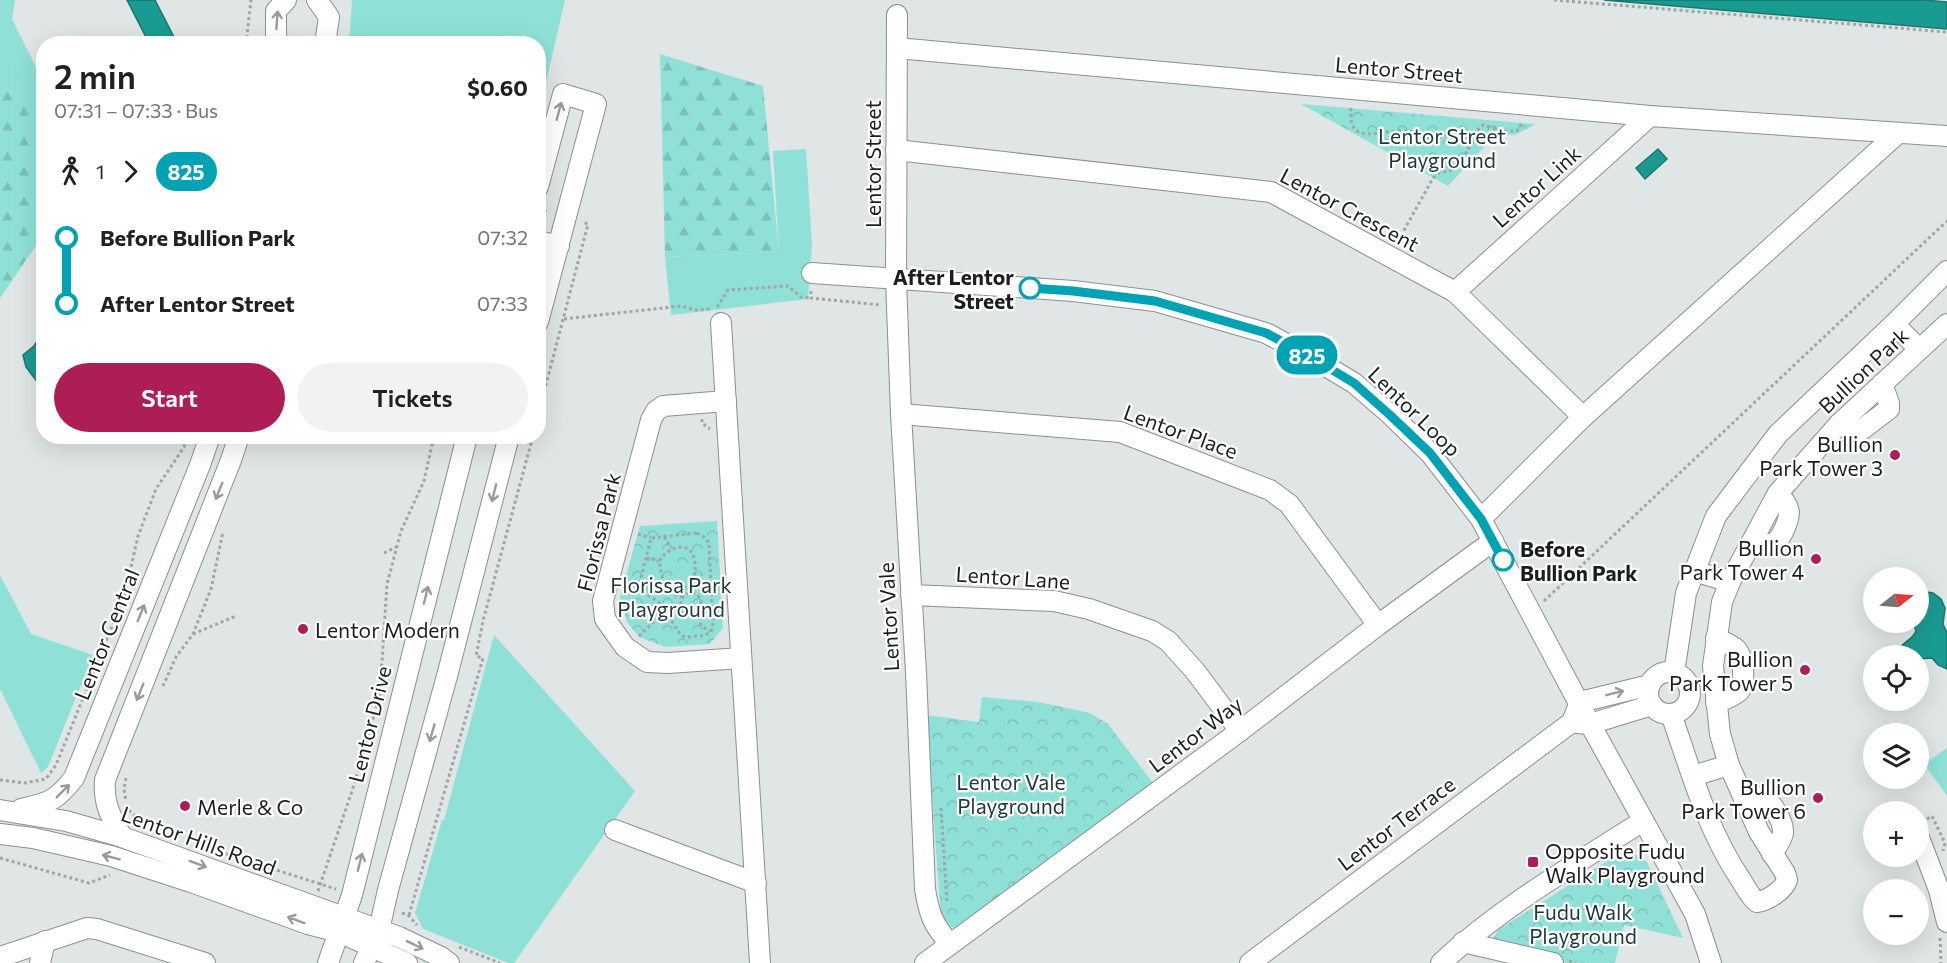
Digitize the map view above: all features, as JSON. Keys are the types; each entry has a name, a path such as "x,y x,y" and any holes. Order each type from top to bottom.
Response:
{"street":[{"path":"276,36 276,11 286,0"},
{"path":"317,0 329,17 326,36"},
{"name":"Lentor Street","path":"896,280 897,15"},
{"name":"Lentor Street","path":"897,48 1650,116 1947,136"},
{"path":"546,157 563,94 596,104 560,246 546,268"},
{"name":"Lentor Link","path":"1455,292 1650,116"},
{"path":"1481,519 1583,417 1897,134"},
{"name":"Lentor Crescent","path":"896,150 1271,192 1455,292 1583,417"},
{"path":"546,243 560,246"},
{"name":"Bullion Park","path":"1674,673 1686,593 1716,516 1778,434 1947,271"},
{"name":"Lentor Loop","path":"812,273 1073,291 1155,301 1266,333 1354,383 1430,453 1481,519 1580,702 1581,723 1643,821 1695,914 1712,963"},
{"name":"Lentor Vale","path":"896,280 925,889 931,918 950,944"},
{"path":"721,323 760,963"},
{"path":"1894,324 1919,349"},
{"name":"Bullion Park","path":"1730,582 1749,547 1775,543 1779,540 1790,512 1778,493 1839,424 1860,431 1889,409 1882,384 1946,326"},
{"name":"Florissa Park","path":"726,401 663,406 656,411 651,420 603,601 605,619 625,647 647,662 668,663 741,658"},
{"name":"Lentor Place","path":"901,414 1120,432 1270,490 1289,504 1378,625"},
{"name":"Lentor Central","path":"5,811 48,803 62,793 74,778 207,444"},
{"path":"122,837 104,797 105,780 236,444"},
{"name":"Lentor Drive","path":"328,963 352,895 465,444"},
{"path":"371,946 447,676 507,444"},
{"name":"Lentor Way","path":"925,963 1493,542"},
{"path":"1671,714 1714,836 1752,897 1757,902 1763,901 1787,883 1785,873 1772,854 1781,838 1782,825 1767,800 1743,796 1729,765 1720,734 1713,666 1722,602 1730,582 1694,571"},
{"name":"Lentor Lane","path":"911,595 1054,601 1089,609 1152,631 1168,641 1195,671 1240,731"},
{"path":"1716,638 1738,651 1741,658 1743,683 1737,693 1716,703"},
{"path":"1580,702 1650,685 1660,674 1674,673 1686,681 1690,695 1684,708 1671,714 1664,713 1652,705 1649,699 1650,685"},
{"path":"1581,723 1652,705"},
{"name":"Lentor Terrace","path":"1250,963 1581,723"},
{"path":"1693,776 1729,765"},
{"name":"Lentor Hills Road","path":"5,811 66,821 122,837 341,925 371,946"},
{"path":"1441,963 1463,942 1519,901 1643,821"},
{"path":"615,830 756,884"},
{"name":"Lentor Hills Road","path":"0,834 33,838 111,856 308,924 341,925"},
{"path":"1929,862 1940,890 1947,922"},
{"path":"0,957 87,928 97,929 205,963"},
{"path":"40,963 45,941"},
{"path":"371,946 409,942 449,963"},
{"path":"1463,942 1553,963"},
{"path":"371,946 407,963"}],"path":[{"path":"247,36 251,0"},
{"path":"1554,0 1947,32"},
{"path":"1351,108 1353,126 1360,132 1378,135 1406,130 1419,136 1436,139 1455,131 1461,132 1467,139 1469,148 1452,170 1433,177 1390,257"},
{"path":"1467,139 1484,125 1509,132 1517,131 1522,122"},
{"path":"1544,601 1947,221"},
{"path":"546,385 588,224"},
{"path":"564,319 681,306 696,310 716,309 728,290 788,286 801,297 811,297"},
{"path":"697,419 702,423"},
{"path":"0,780 25,783 46,779 56,765 125,594 138,536 156,489 185,444"},
{"path":"214,850 321,883 353,788 380,694 387,584 401,531 424,481 432,444"},
{"path":"409,916 483,658 476,656 483,621 531,444"},
{"path":"162,688 176,657 193,634 211,589 226,524"},
{"path":"634,534 651,538 697,533 704,537 708,543 713,628 710,633 704,636 684,637 655,598 640,590 639,586 651,538"},
{"path":"664,536 671,548"},
{"path":"384,553 397,547"},
{"path":"658,561 671,548 681,547 688,550 694,557 696,565 692,592"},
{"path":"645,558 658,561"},
{"path":"658,561 666,590 671,595 682,597 692,592"},
{"path":"692,592 699,596 702,602 698,611 701,625 710,633"},
{"path":"682,597 681,604 684,611 691,614 698,611"},
{"path":"635,640 666,610"},
{"path":"193,634 236,616"},
{"path":"127,771 124,789 128,809 146,826 154,830"},
{"path":"941,800 947,907"},
{"path":"0,858 89,883 115,873"}],"green space":[{"path":"0,0 15,0 12,19 36,67 36,246 0,298"},
{"path":"352,0 565,0 546,82 546,36 349,36"},
{"path":"660,54 763,86 779,252 665,257"},
{"path":"0,72 36,102 36,244 0,298"},
{"name":"Lentor Street Playground","path":"1301,104 1536,124 1515,135 1496,134 1448,186"},
{"path":"806,149 812,245 808,299 671,315 665,257 779,252 773,151"},
{"name":"Florissa Park Playground","path":"717,521 723,628 710,644 665,647 639,637 627,622 620,597 640,526"},
{"path":"0,575 31,634 93,655 48,767 41,773 0,689"},
{"path":"494,635 635,791 514,963 508,963 423,929 415,913 442,820 444,820"},
{"name":"Lentor Vale Playground","path":"982,697 1038,702 1090,713 1108,724 1156,787 955,928 946,926 941,918 926,715 979,722"},
{"path":"1947,748 1947,796 1929,771 1929,761"},
{"name":"Fudu Walk Playground","path":"1629,853 1647,862 1683,938 1624,925 1615,963 1567,963 1504,950 1497,945 1494,937 1498,930 1618,854"}],"shaded area":[{"path":"127,0 155,0 173,36 145,36"},
{"path":"1604,0 1924,0 1947,2 1947,29"},
{"path":"1658,149 1667,159 1645,179 1636,168"},
{"path":"36,343 36,380 26,367 23,355"},
{"path":"1929,592 1933,593 1941,599 1945,608 1943,624 1947,633 1947,669 1929,658 1929,645 1902,645 1915,633 1929,633"}],"bus line":[{"name":"825","path":"1030,288 1155,301 1266,333 1309,356 1354,383 1430,453 1481,519 1503,560"}],"place":[{"name":"After Lentor Street","path":"1030,288"},
{"name":"Bullion Park Tower 3","path":"1895,455"},
{"name":"Bullion Park Tower 4","path":"1816,559"},
{"name":"Before Bullion Park","path":"1503,560"},
{"name":"Lentor Modern","path":"303,629"},
{"name":"Bullion Park Tower 5","path":"1805,670"},
{"name":"Bullion Park Tower 6","path":"1818,798"},
{"name":"Merle & Co","path":"185,806"},
{"name":"Opposite Fudu Walk Playground","path":"1533,862"}]}
